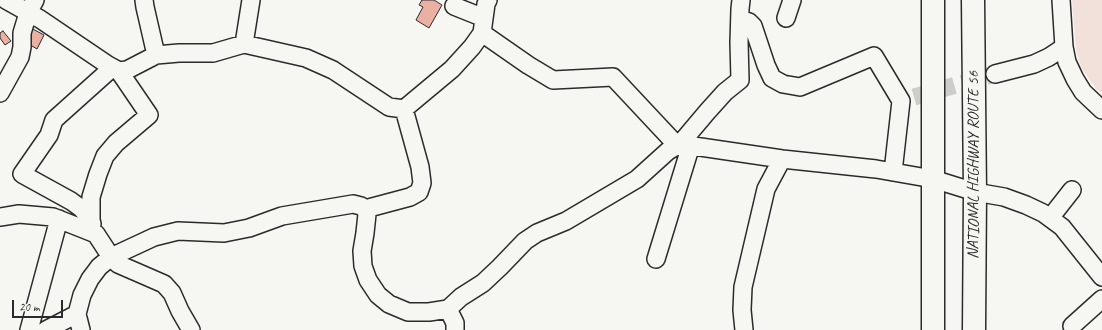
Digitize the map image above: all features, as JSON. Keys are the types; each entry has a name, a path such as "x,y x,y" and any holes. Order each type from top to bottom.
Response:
{"highway":[{"path":"933,0 934,330"},
{"name":"NATIONAL HIGHWAY ROUTE 56","path":"973,0 975,192 974,330"}],"street":[{"path":"6,0 32,6 40,18 115,69 149,115 116,143 105,156 91,198 93,227"},
{"path":"144,0 156,55"},
{"path":"244,44 251,0"},
{"path":"191,330 172,293 164,284 118,264 111,257 82,209 22,174 49,135 54,120 115,69 127,70 156,55 213,53 244,44 306,58 334,70 389,107 404,109 452,69 472,47 483,26 488,0"},
{"path":"656,259 686,145 725,92 740,80 739,42 741,0"},
{"path":"786,18 792,0"},
{"path":"1061,0 1064,47 1067,62 1074,79 1083,92 1102,110"},
{"path":"0,93 20,57 22,33 32,6"},
{"path":"454,6 483,26 528,65 553,80 613,77 672,140 686,145 782,159 876,169 933,179 975,192 1004,197 1043,213 1062,227 1102,277"},
{"path":"740,19 753,26 766,66 772,78 783,84 800,87 874,56 908,99 893,172"},
{"path":"995,74 1034,64 1049,57 1064,47"},
{"path":"365,209 410,198 419,192 422,182 420,167 404,109"},
{"path":"46,330 79,322 82,295 90,279 99,267 111,257 154,237 178,231 224,233 249,228 282,216 353,204 361,206 365,209 367,214 362,251 363,266 368,280 378,296 389,304 408,312 429,312 448,309 461,297 483,283 525,241 537,233 566,220 637,179 668,151 686,145"},
{"path":"744,330 742,310 743,287 766,189 782,159"},
{"path":"1050,218 1072,190"},
{"path":"0,217 19,214 54,217 93,227"},
{"path":"29,330 58,219"},
{"path":"1072,326 1102,299"},
{"path":"448,309 455,323 455,330"}],"shaded area":[{"path":"1072,0 1102,0 1102,93 1097,90 1081,67 1076,50"}],"building":[{"path":"422,0 434,0 442,5 429,28 416,20 423,7 419,5"},
{"path":"31,28 44,35 37,49 27,43"},
{"path":"3,31 11,41 5,45 0,38 0,33"}],"tunnel":[{"path":"914,97 995,74"}]}
